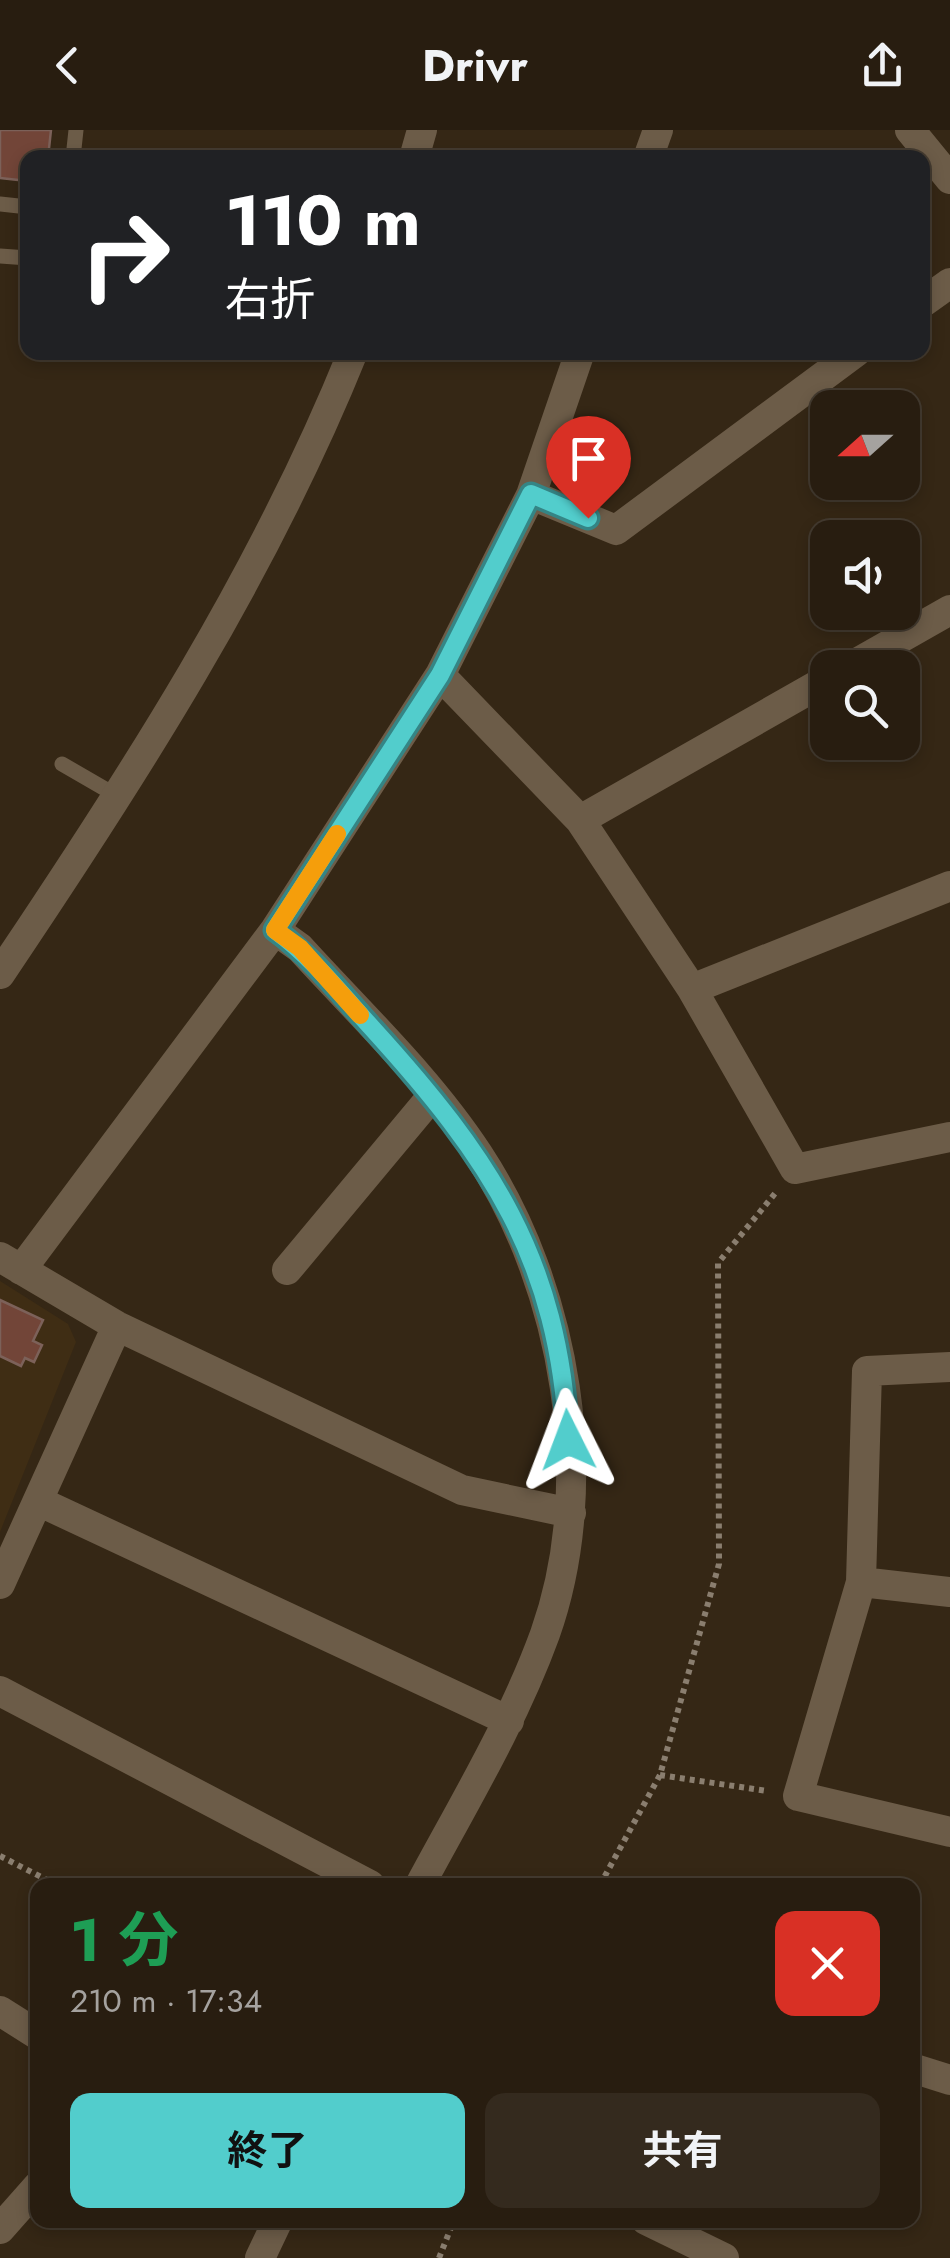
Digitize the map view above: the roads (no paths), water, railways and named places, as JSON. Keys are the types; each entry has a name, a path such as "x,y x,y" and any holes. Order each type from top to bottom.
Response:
{"street":[{"path":"910,130 927,150"},
{"path":"930,154 950,178"},
{"path":"0,974 119,796 210,646 313,452 350,360"},
{"path":"572,1513 462,1490 117,1326 11,1263 275,930 440,675 531,494 577,360"},
{"path":"531,494 616,530 845,360"},
{"path":"880,650 950,610"},
{"path":"440,675 580,820 692,989 794,1169 950,1137"},
{"path":"580,820 810,689"},
{"path":"692,989 950,886"},
{"path":"275,930 300,948 433,1096 479,1156 536,1266 564,1367 572,1513 546,1629 509,1720 424,1878"},
{"path":"287,1270 433,1096"},
{"path":"0,1584 117,1326"},
{"path":"950,1367 867,1370 861,1582 798,1796 950,1832"},
{"path":"38,1501 509,1720"},
{"path":"861,1582 950,1592"},
{"path":"0,1691 357,1878"},
{"path":"0,2011 30,2030"},
{"path":"920,2071 950,2080"},
{"path":"0,2228 30,2195"},
{"path":"260,2258 274,2228"},
{"path":"662,2228 724,2258"}],"lane":[{"path":"62,764 119,796"}]}
